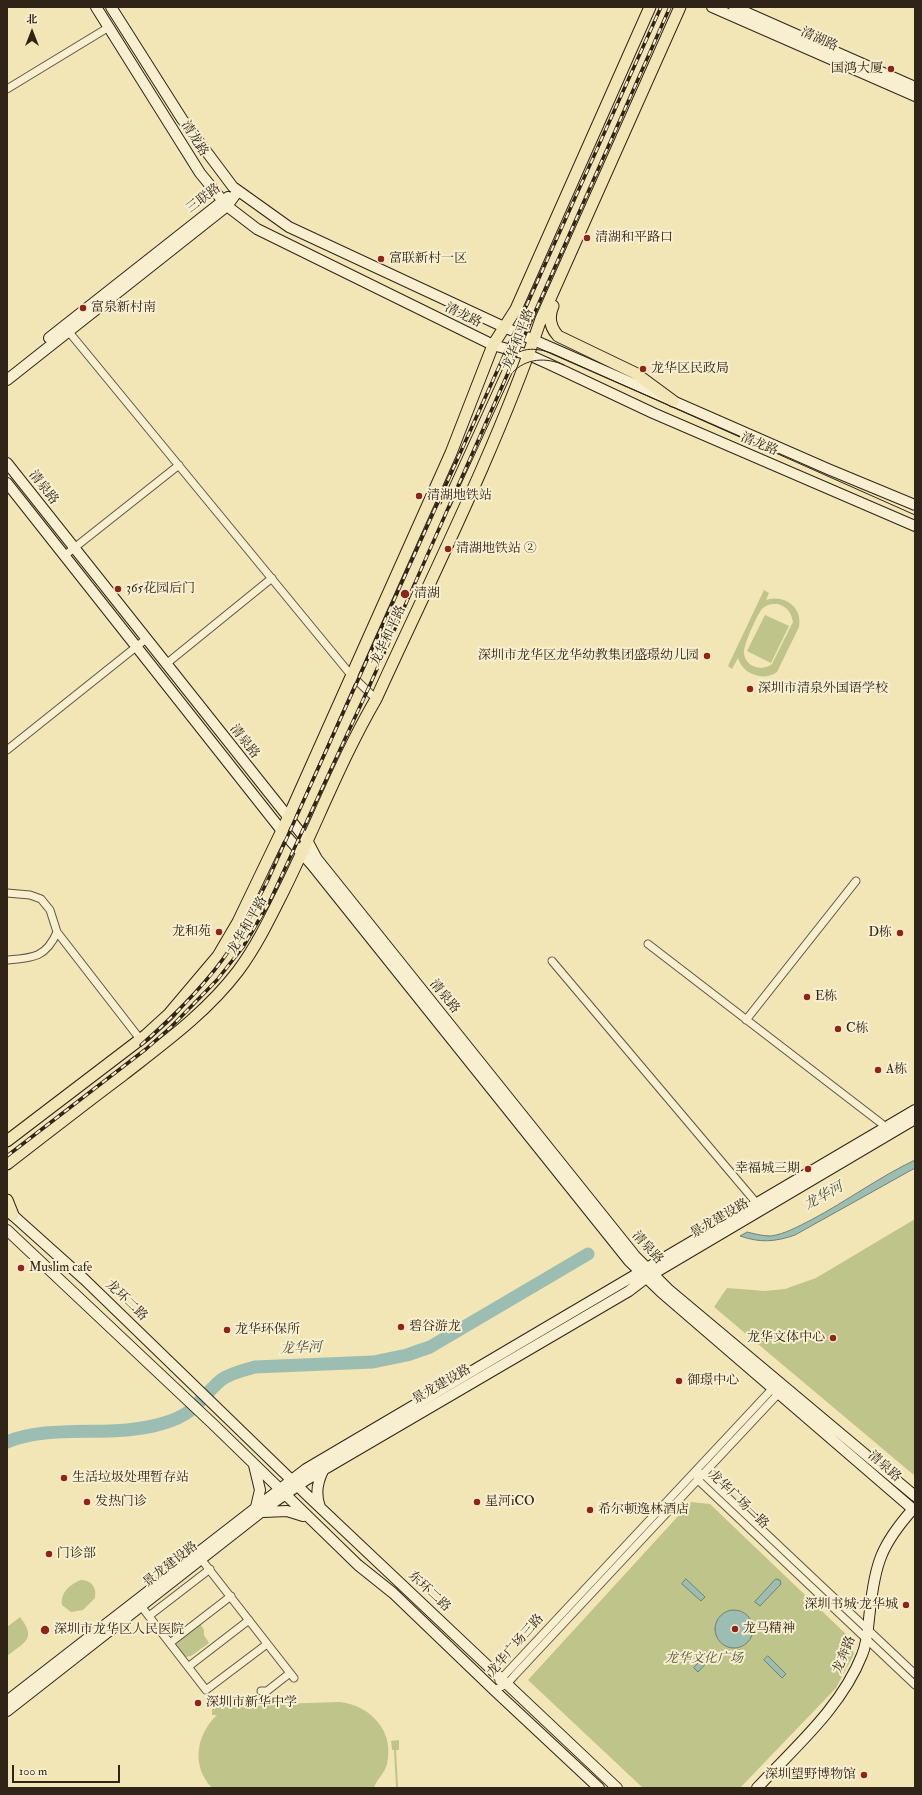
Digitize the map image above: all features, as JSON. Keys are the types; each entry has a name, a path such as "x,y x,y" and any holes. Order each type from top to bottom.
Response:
{"main road":[{"name":"清龙路","path":"96,7 200,173 225,203 257,229 493,345 528,355 653,413 915,526"},
{"name":"清龙路","path":"111,7 182,119 233,187 290,227 504,326 915,506"},
{"path":"678,11 690,7"},
{"name":"清湖路","path":"712,7 915,96"},
{"name":"清湖路","path":"734,7 915,87"},
{"name":"龙华和平路","path":"7,1141 140,1039 169,1014 218,956 238,922 288,818 451,453 493,345 516,309 648,9"},
{"name":"龙华和平路","path":"8,1166 178,1033 216,998 239,970 253,947 308,842 357,732 376,699 479,474 561,275 678,11"},
{"name":"三联路","path":"7,380 69,332 238,191"},
{"name":"三联路","path":"7,372 225,203"},
{"path":"561,275 560,288 550,313 550,323 554,331 566,341 635,373 673,400"},
{"name":"清泉路","path":"7,463 308,842 317,859 625,1244 646,1273 776,1391 914,1510"},
{"name":"清泉路","path":"7,483 282,831 629,1261 668,1289 915,1496"},
{"name":"景龙建设路","path":"295,1482 306,1469 646,1273 759,1206 915,1110"},
{"name":"景龙建设路","path":"759,1206 915,1119"},
{"path":"7,1200 10,1212"},
{"name":"龙环二路","path":"10,1212 84,1279 225,1414"},
{"name":"东环二路","path":"7,1230 254,1463 358,1565 393,1593 599,1788"},
{"name":"景龙建设路","path":"7,1702 295,1482 324,1469 629,1291 646,1273"},
{"name":"东环二路","path":"225,1414 320,1507 617,1788"},
{"path":"254,1463 260,1490 258,1510 287,1511 310,1519"},
{"path":"320,1507 317,1498 317,1486 324,1469"},
{"name":"景龙建设路","path":"7,1711 201,1559 258,1510"},
{"name":"龙奔路","path":"757,1788 835,1704 861,1657 867,1636 877,1565 888,1542 914,1510"}],"street":[{"path":"7,89 109,27"},
{"path":"69,332 351,674 376,699"},
{"path":"64,556 179,465"},
{"path":"166,664 272,578"},
{"path":"7,750 137,648 146,639"},
{"path":"746,1020 856,881"},
{"path":"7,894 30,895 41,899 50,910 57,932 140,1039"},
{"path":"7,960 26,958 41,954 52,944 57,932"},
{"path":"648,944 886,1127"},
{"path":"552,961 759,1206"},
{"name":"龙华广场三路","path":"504,1680 694,1471 776,1391"},
{"name":"龙华广场三路","path":"494,1690 700,1477 776,1391"},
{"name":"龙华广场一路","path":"694,1471 867,1636 915,1685"},
{"path":"201,1559 292,1676 267,1691 261,1691"},
{"path":"149,1616 210,1569"},
{"path":"170,1643 231,1596"},
{"path":"141,1606 206,1690 268,1644"},
{"path":"188,1667 249,1620"},
{"name":"龙华广场一路","path":"867,1636 915,1674"}],"green space":[{"path":"764,590 769,593 766,600 779,599 791,604 795,608 798,614 799,627 777,672 766,676 754,675 740,664 738,658 732,669 728,666","holes":["772,604 778,604 787,609 793,622 772,664 764,668 755,667 747,662 744,653 751,629 763,608"]},
{"path":"765,615 789,626 771,663 747,651"},
{"name":"龙华文体中心","path":"915,1219 915,1476 714,1307 727,1288 765,1291 785,1289 816,1278"},
{"name":"龙华文化广场","path":"691,1502 710,1504 848,1636 854,1654 836,1688 740,1788 643,1788 528,1680"},
{"path":"81,1580 88,1581 94,1587 95,1598 83,1610 71,1612 62,1605 64,1593 73,1584"},
{"path":"20,1617 28,1630 27,1640 7,1656 7,1627"},
{"path":"195,1625 201,1625 204,1630 204,1635 209,1643 191,1656 186,1657 174,1644"},
{"path":"339,1702 351,1704 361,1708 378,1722 384,1731 389,1752 387,1764 374,1788 212,1788 205,1779 199,1761 199,1751 204,1732 217,1715 212,1715 212,1706"},
{"path":"399,1740 399,1750 396,1750 398,1787 396,1787 394,1750 392,1750 391,1741"}],"water":[{"path":"915,1160 915,1168 795,1235 768,1241 754,1240 740,1236 747,1232 771,1236 792,1230"},
{"path":"686,1579 705,1597 701,1601 682,1584"},
{"path":"776,1579 780,1580 781,1584 760,1606 755,1602"},
{"path":"730,1610 738,1610 748,1615 752,1622 752,1636 748,1643 738,1648 730,1648 720,1643 718,1640 715,1633 715,1625 720,1615 723,1613"},
{"path":"709,1652 713,1656 698,1672 694,1668"},
{"path":"768,1656 786,1674 782,1678 764,1660"}],"waterway":[{"name":"龙华河","path":"7,1442 25,1436 43,1433 125,1430 145,1428 164,1423 184,1415 213,1387 229,1375 255,1367 373,1362 407,1355 430,1347 588,1254"}],"tram line":[{"path":"441,504 504,366 514,355 524,350 531,349 551,353 915,515"},
{"path":"450,508 512,373 524,364 536,360 557,362 564,365"}],"railway":[{"path":"141,1045 189,1000 211,975 240,933 267,882 661,7"},
{"path":"7,1156 146,1049 171,1027 217,980 243,947 269,903 369,687 670,7"}],"place":[{"name":"国鸿大厦","path":"891,69"},
{"name":"清湖和平路口","path":"587,238"},
{"name":"富联新村一区","path":"381,259"},
{"name":"富泉新村南","path":"83,308"},
{"name":"龙华区民政局","path":"643,369"},
{"name":"清湖地铁站","path":"419,496"},
{"name":"清湖地铁站 ②","path":"448,549"},
{"name":"365花园后门","path":"118,589"},
{"name":"清湖","path":"405,594"},
{"name":"深圳市龙华区龙华幼教集团盛璟幼儿园","path":"707,656"},
{"name":"深圳市清泉外国语学校","path":"750,689"},
{"name":"龙和苑","path":"219,932"},
{"name":"D栋","path":"900,933"},
{"name":"E栋","path":"807,997"},
{"name":"C栋","path":"838,1029"},
{"name":"A栋","path":"878,1070"},
{"name":"幸福城三期","path":"808,1169"},
{"name":"Muslim cafe","path":"21,1268"},
{"name":"碧谷游龙","path":"401,1327"},
{"name":"龙华环保所","path":"227,1330"},
{"name":"龙华文体中心","path":"833,1338"},
{"name":"御璟中心","path":"679,1381"},
{"name":"生活垃圾处理暂存站","path":"64,1478"},
{"name":"发热门诊","path":"87,1502"},
{"name":"星河iCO","path":"477,1502"},
{"name":"希尔顿逸林酒店","path":"590,1510"},
{"name":"门诊部","path":"49,1554"},
{"name":"深圳书城·龙华城","path":"906,1605"},
{"name":"龙马精神","path":"735,1629"},
{"name":"深圳市龙华区人民医院","path":"45,1630"},
{"name":"深圳市新华中学","path":"198,1703"},
{"name":"深圳望野博物馆","path":"864,1775"}]}
